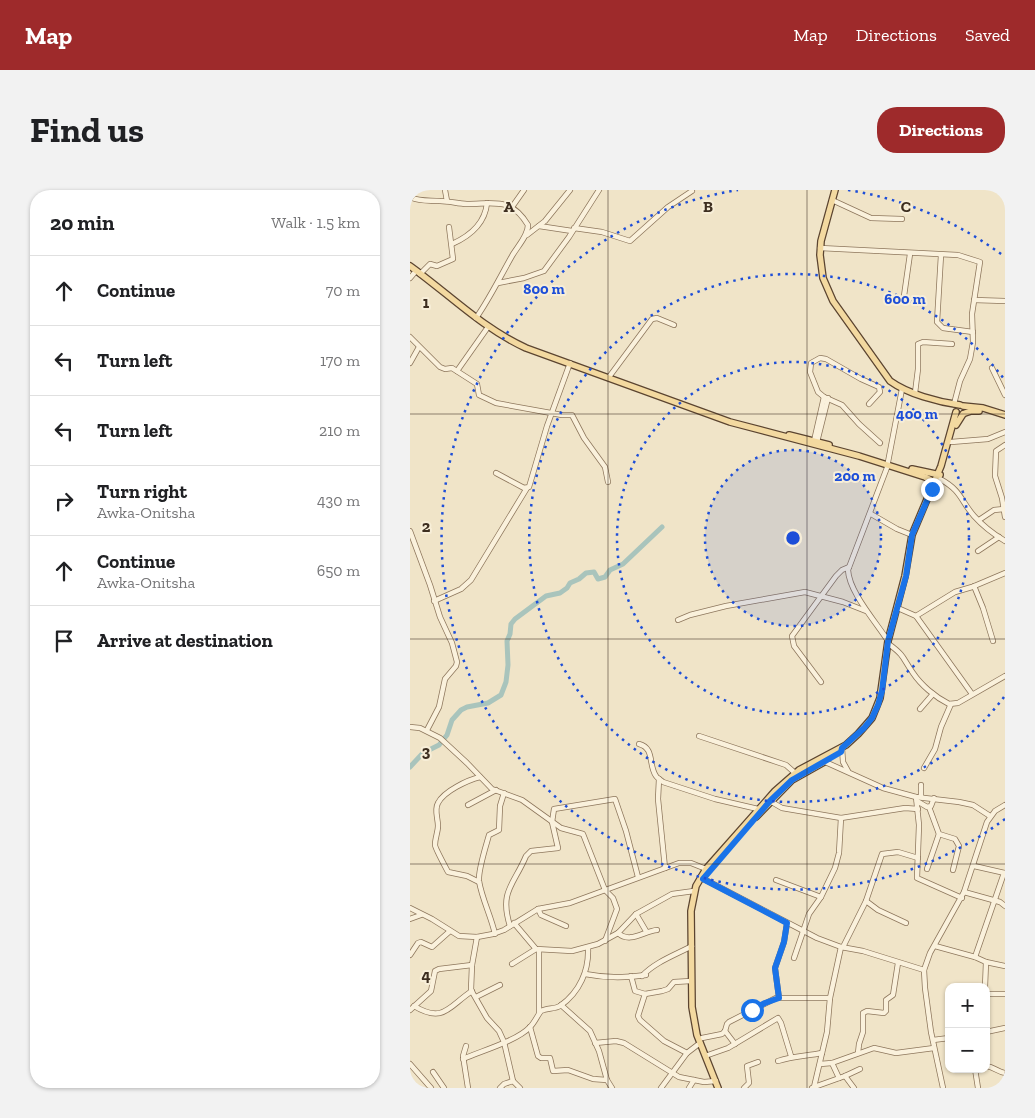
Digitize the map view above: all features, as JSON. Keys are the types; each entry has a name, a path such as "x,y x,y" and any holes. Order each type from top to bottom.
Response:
{"main road":[{"path":"835,190 825,222 820,248 823,278 833,301 890,381 902,389 966,410 956,425 938,479 915,537 908,580 889,643"},
{"path":"410,266 488,327 526,348 704,413 775,435 888,464"},
{"path":"958,408 983,408 1005,415"},
{"path":"720,1088 701,1041 693,1012 691,911 694,891 702,878 770,801 792,780 842,750 862,735 876,716 884,696 889,643 906,576 912,535 938,479 958,408"},
{"path":"964,414 971,411 979,411 1005,415"},
{"path":"775,435 788,435 815,441 938,479"},
{"path":"720,1088 701,1041 695,1002 695,909 702,878 706,869 775,791 795,773 822,761"}],"street":[{"path":"445,190 447,201"},
{"path":"512,207 524,190"},
{"path":"524,238 545,221 570,190"},
{"path":"498,283 524,278 544,270 599,190"},
{"path":"539,226 602,232 630,241 668,207 692,190"},
{"path":"410,197 461,204 505,204 512,207 528,225 524,238 476,318"},
{"path":"832,200 872,218 902,219"},
{"path":"452,244 467,236 476,228 484,216 487,203"},
{"path":"410,278 430,264 437,266 452,261 454,256 449,227"},
{"path":"820,248 958,256 980,262 972,314 973,342 970,359 960,382 958,408"},
{"path":"904,296 910,254"},
{"path":"941,255 937,322 943,328 973,332"},
{"path":"974,300 1005,301"},
{"path":"609,377 652,319 656,318 674,325"},
{"path":"457,371 488,327"},
{"path":"410,337 442,369 452,368 477,384 479,395 496,403 552,414 572,415 584,438 605,467 608,482"},
{"path":"915,393 918,369 918,344 923,342 952,344"},
{"path":"410,363 419,348"},
{"path":"869,404 880,392 879,387 826,359 820,358 811,363 810,372 818,392 842,405 880,443"},
{"path":"434,601 461,590 471,580 530,484 547,426 570,363"},
{"path":"992,368 1005,395"},
{"path":"902,389 888,464 849,567 848,574 850,580 866,611 889,643 900,652 914,674 933,694 944,702 958,703 1005,676"},
{"path":"815,441 826,397"},
{"path":"951,442 988,439 1003,432 1005,438"},
{"path":"1005,445 996,451 995,469 995,476 1003,497 1005,516"},
{"path":"496,473 527,488"},
{"path":"938,479 952,486 962,496 971,512 1005,541"},
{"path":"979,520 994,510 1004,510"},
{"path":"870,514 912,535"},
{"path":"410,531 434,601 452,643 457,662 445,679 439,707 427,730"},
{"path":"978,551 999,537"},
{"path":"822,682 794,646 792,636 836,576 842,570 849,567"},
{"path":"916,616 955,592 1005,573"},
{"path":"974,586 993,641"},
{"path":"678,620 690,614 726,606 805,592 866,611"},
{"path":"900,609 916,616 972,694"},
{"path":"920,709 933,694"},
{"path":"924,768 935,749 941,727 951,704"},
{"path":"410,727 427,730 440,738 496,790 522,800 562,828 583,834 605,890 613,898 617,909 605,941"},
{"path":"699,736 786,765 795,773"},
{"path":"639,744 648,749 654,772 659,779 698,794 758,809"},
{"path":"842,750 843,762 849,772"},
{"path":"822,761 875,785 918,799 929,807 939,834 927,869"},
{"path":"479,882 467,876 448,872 444,861 436,849 435,843 438,831 436,812 438,803 454,788 480,777"},
{"path":"659,779 658,799 665,868"},
{"path":"921,785 918,799 919,845 917,878 962,898"},
{"path":"468,805 496,790"},
{"path":"495,934 479,882 486,844 490,835 499,830 500,806 504,793"},
{"path":"918,799 934,798 959,802 973,806 990,816"},
{"path":"929,807 933,804 934,798"},
{"path":"539,1013 538,950 512,925 505,902 506,895 526,856 531,851 558,848 552,822 554,810 615,799 624,822 638,877"},
{"path":"770,801 787,809 841,818 905,808 918,810"},
{"path":"943,1088 934,1048 924,970 934,946 962,898 987,822 990,816 1005,805"},
{"path":"794,958 808,914 821,897 835,868 839,853 841,818"},
{"path":"939,834 955,839 959,846 953,870"},
{"path":"813,1087 828,1032 830,998 842,947 866,901 882,854 898,852 918,858"},
{"path":"410,908 432,919 458,936 477,937 495,934 538,909 559,906 665,868 688,862 706,869"},
{"path":"974,866 1005,873 994,900 976,957"},
{"path":"702,878 803,932 842,947 924,970"},
{"path":"776,880 821,897"},
{"path":"512,964 538,950 572,951 588,948 618,933 636,914 672,894 694,891"},
{"path":"964,892 994,900 1005,906"},
{"path":"866,901 878,910 906,923"},
{"path":"538,909 542,915"},
{"path":"531,913 542,915 566,926"},
{"path":"410,919 421,914"},
{"path":"636,914 646,931"},
{"path":"779,998 775,968 784,942 787,923"},
{"path":"618,933 622,936 634,938 646,931 657,930"},
{"path":"410,955 418,943 421,942 432,947 450,932"},
{"path":"477,937 470,983 472,991 484,1013 504,1042 513,1080 520,1088"},
{"path":"585,974 598,977 644,975 651,967 692,946"},
{"path":"934,946 1005,966"},
{"path":"463,1059 504,1042 530,1027 543,1010 561,1005 576,990 585,974 588,948"},
{"path":"985,983 986,962"},
{"path":"858,1053 859,1044 864,1032 863,1013 867,1011 884,1014 886,1011 886,1000 893,995 898,963"},
{"path":"410,1010 431,991 435,971 472,965"},
{"path":"631,976 635,991 645,994 668,989 674,982 691,981"},
{"path":"476,997 500,985"},
{"path":"414,1006 430,1014 444,1012 452,1008 472,991"},
{"path":"645,994 638,1016 640,1020 664,1041 686,1053"},
{"path":"990,994 1005,994"},
{"path":"661,1088 686,1053 701,1041 722,1034 729,1022 765,1003 779,998 830,998"},
{"path":"561,1005 588,1028 604,1066 606,1080 612,1088"},
{"path":"708,1055 724,1050 778,1018 782,1023 791,1056"},
{"path":"530,1027 538,1056 541,1058 550,1057 553,1071 568,1070 593,1079 606,1080"},
{"path":"990,1031 1005,1028"},
{"path":"725,1031 734,1044"},
{"path":"933,1040 945,1038"},
{"path":"595,1044 616,1041 624,1043 679,1077 716,1081"},
{"path":"466,1046 463,1059 468,1088"},
{"path":"820,1064 832,1063 874,1048 896,1053 934,1048"},
{"path":"778,1061 791,1056 800,1057 822,1053"},
{"path":"744,1088 749,1083 747,1066 758,1062"},
{"path":"832,1063 839,1078"},
{"path":"410,1064 432,1088 441,1083"},
{"path":"990,1066 1005,1073"},
{"path":"813,1087 860,1069"},
{"path":"433,1072 444,1088"},
{"path":"976,1073 978,1088"},
{"path":"845,1076 854,1088"},
{"path":"500,1088 513,1080"},
{"path":"689,1088 694,1080"}],"waterway":[{"path":"410,767 423,753 439,745 447,735 452,720 461,710 488,703 501,695 506,682 508,665 507,641 511,624 515,619 546,596 560,593 570,583 586,573 594,572 598,579 605,577 610,570 623,564 662,527"}],"route":[{"path":"752,1010 779,998 775,968 784,942 787,923 703,879 770,801 792,780 841,752 842,748 852,741 872,718 880,698 888,641 906,576 912,535 932,489"}]}
